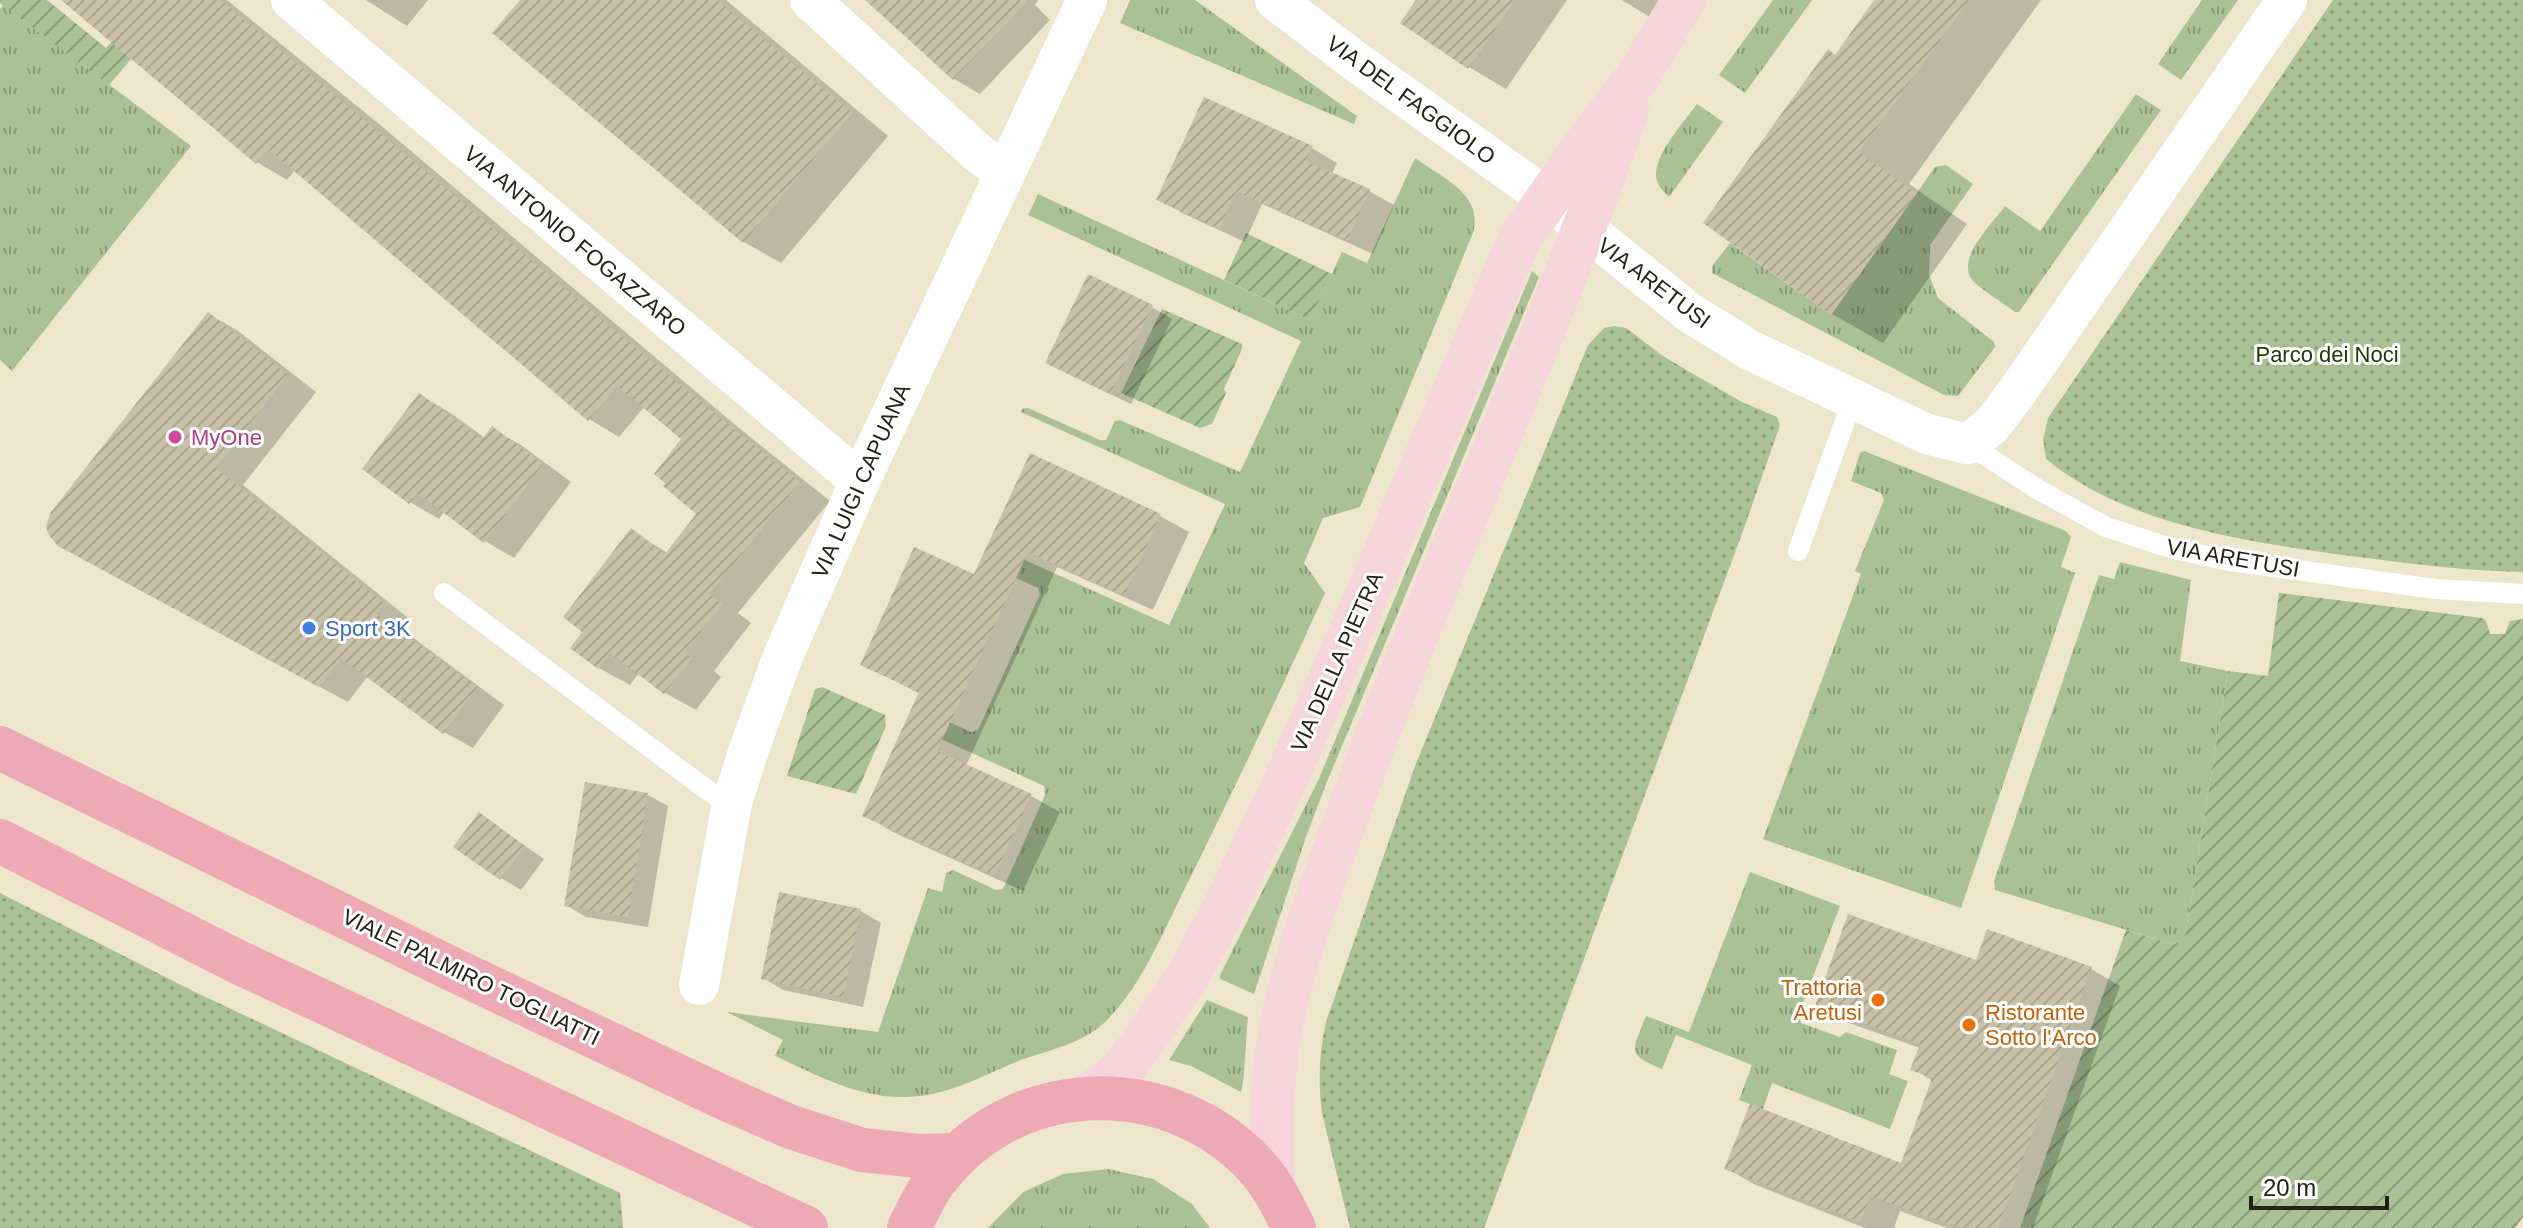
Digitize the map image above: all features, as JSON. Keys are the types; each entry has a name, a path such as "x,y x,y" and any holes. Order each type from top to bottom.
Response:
{"main road":[{"name":"VIA DELLA PIETRA","path":"1084,1097 1107,1084 1136,1052 1188,975 1222,913 1281,790 1366,597 1511,255 1525,229 1640,73 1684,0"},
{"name":"VIA DELLA PIETRA","path":"1273,1188 1275,1066 1286,1004 1303,942 1395,688 1585,230 1640,73"},
{"name":"VIALE PALMIRO TOGLIATTI","path":"0,748 470,978 764,1115 829,1141 862,1150 919,1156 957,1155"},
{"path":"0,841 236,961 806,1228"},
{"path":"909,1228 923,1198 942,1172 980,1136 1013,1117 1084,1097 1140,1102 1199,1122 1230,1142 1255,1166 1273,1188 1294,1228"}],"street":[{"name":"VIA ANTONIO FOGAZZARO","path":"291,0 860,481"},
{"path":"810,0 979,154 1004,172"},
{"name":"VIA LUIGI CAPUANA","path":"699,985 732,803 783,656 860,481 1087,0"},
{"name":"VIA DEL FAGGIOLO","path":"1275,0 1548,199"},
{"path":"1968,444 1992,425 2017,392 2287,0"},
{"path":"1548,199 1585,230"},
{"name":"VIA ARETUSI","path":"1585,230 1680,306 1750,350 1927,434 1968,444"}],"lane":[{"path":"1798,551 1853,399"},
{"name":"VIA ARETUSI","path":"1968,444 2039,490 2106,527 2174,549 2229,561 2436,589 2523,594"},
{"path":"444,593 708,790 732,803"}],"green space":[{"path":"0,0 47,0 106,48 149,0 181,0 109,85"},
{"path":"1130,0 1195,0 1357,116 1354,124 1120,23"},
{"path":"1773,0 1812,0 1745,93 1719,75"},
{"path":"2202,0 2238,0 2181,80 2158,64"},
{"name":"Parco dei Noci","path":"2333,0 2523,0 2523,572 2461,569 2358,557 2236,538 2154,516 2115,501 2079,482 2046,459 2043,440 2048,418"},
{"path":"3,5 191,146 12,371 0,360 0,9"},
{"path":"2136,94 2161,110 2019,312 2015,312 1974,282 1968,264 1971,253 2005,206 2040,231"},
{"path":"1697,104 1723,122 1669,197 1656,176 1660,157"},
{"path":"1415,158 1467,197 1475,219 1473,233 1360,507 1323,518 1304,563 1325,593 1225,807 1154,952 1133,988 1108,1019 1078,1040 929,1095 905,1097 861,1092 775,1056 783,1040 727,1012 878,1032 928,888 942,892 946,873 953,870 996,890 1003,889 1045,795 1044,786 928,733 938,717 971,732 978,730 1040,594 1038,588 1005,573 1014,555 1169,625 1225,504 1021,412 1022,409 1028,408 1100,440 1106,440 1115,421 1120,420 1240,472 1301,341 1028,215 1038,194 1310,320 1342,252 1367,263"},
{"path":"1946,165 1973,184 1930,245 1929,275 1938,298 1994,342 1995,347 1958,396 1944,395 1712,273 1712,266 1730,243 1831,315 1935,167"},
{"path":"1246,233 1332,274 1310,320 1224,280"},
{"path":"1532,271 1539,277 1326,784 1254,994 1220,979 1220,975 1318,781"},
{"path":"1162,309 1242,344 1212,424 1200,428 1121,393"},
{"path":"1604,328 1626,328 1663,356 1742,402 1777,417 1780,425 1484,1228 1350,1228 1322,1113 1320,1067 1326,1022 1415,766 1588,345"},
{"path":"1864,451 2066,531 2071,537 2061,567 2075,573 1961,908 1763,839 1861,574 1855,571 1884,500 1881,493 1851,481 1860,453"},
{"path":"2120,562 2191,580 2180,661 2228,671 2185,937 2173,944 1995,890 1994,881 2099,575 2114,579"},
{"path":"2279,593 2482,618 2490,634 2505,634 2510,621 2523,619 2523,1217 2515,1228 2020,1228 2126,930 2173,944 2185,937 2228,671 2268,676"},
{"path":"822,687 885,715 886,726 856,794 787,776 815,689"},
{"path":"1750,872 1840,906 1798,1016 1801,1023 1840,1037 1846,1032 1897,1050 1889,1074 1908,1081 1890,1129 1772,1083 1763,1109 1739,1100 1752,1065 1676,1035 1662,1069 1637,1055 1636,1044 1646,1016 1689,1032"},
{"path":"0,893 193,991 620,1193 623,1228 0,1228"},
{"path":"1207,1000 1248,1017 1241,1092 1191,1066 1169,1060"},
{"path":"1108,1169 1153,1179 1192,1204 1210,1228 988,1228 1023,1192 1063,1174"}],"building":[{"path":"61,0 221,0 800,482 709,594 722,604 685,652 692,658 664,694 610,653 598,669 570,648 582,632 563,617 631,528 665,554 696,514 663,486 665,483 654,474 681,439 617,386 588,421 268,149 256,164"},
{"path":"520,0 717,0 852,113 743,243 492,33"},
{"path":"865,0 1028,0 953,80"},
{"path":"1416,0 1515,0 1468,69 1400,23"},
{"path":"1874,0 1969,0 1859,153 1917,193 1831,315 1703,223 1828,49 1835,55"},
{"path":"1204,97 1313,146 1306,161 1370,189 1347,241 1236,191 1219,229 1156,200"},
{"path":"1088,274 1153,305 1110,394 1045,363"},
{"path":"208,312 288,374 216,468 384,603 376,613 477,687 443,734 341,658 319,687 58,546 48,534 46,526 51,512"},
{"path":"419,393 482,439 492,426 543,464 484,543 417,493 409,504 362,469"},
{"path":"1030,453 1161,514 1124,596 1028,552 937,751 1032,794 994,876 862,816 919,692 860,665 914,547 974,574"},
{"path":"585,782 648,793 628,917 564,906"},
{"path":"479,812 525,846 500,880 453,847"},
{"path":"779,892 861,909 843,997 761,979"},
{"path":"1848,914 1976,960 1987,929 2092,967 1998,1228 1960,1228 1871,1196 1860,1222 1724,1169 1750,1104 1901,1163 1932,1078 1910,1070 1920,1044 1815,1006"}],"place":[{"name":"MyOne","path":"175,437"},
{"name":"Sport 3K","path":"309,628"},
{"name":"Trattoria Aretusi","path":"1878,1000"},
{"name":"Ristorante Sotto l'Arco","path":"1969,1025"}]}
